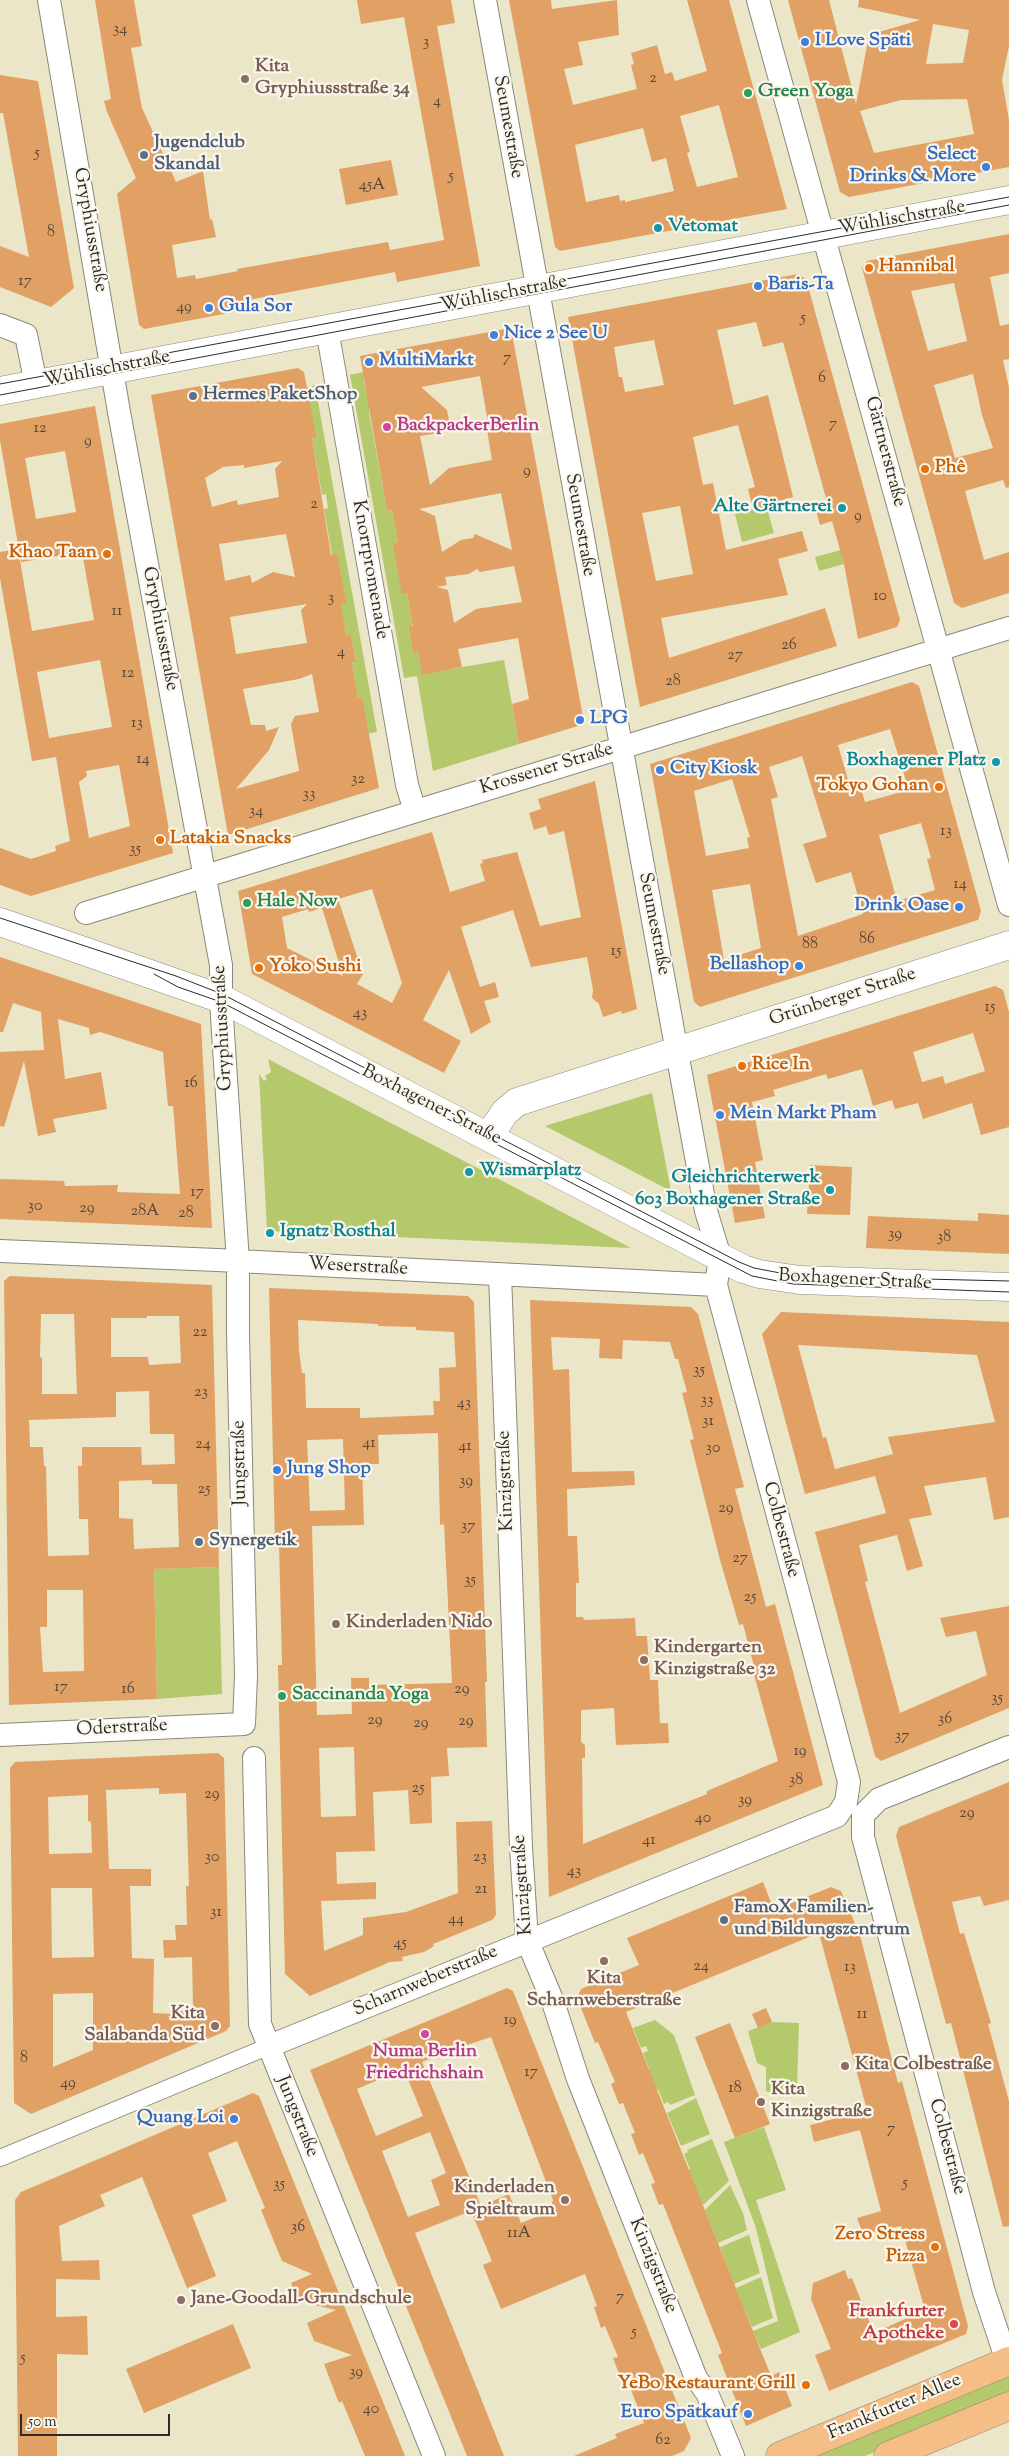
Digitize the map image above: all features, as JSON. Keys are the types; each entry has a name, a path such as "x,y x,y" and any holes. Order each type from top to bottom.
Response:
{"main road":[{"name":"Frankfurter Allee","path":"780,2456 1008,2361"},
{"path":"888,2456 1009,2406"}],"street":[{"name":"Gryphiusstraße","path":"49,0 112,369 221,965 238,1262"},
{"name":"Seumestraße","path":"484,0 677,1050"},
{"name":"Gärtnerstraße","path":"758,0 1009,905"},
{"name":"Wühlischstraße","path":"0,391 1009,200"},
{"path":"0,325 26,335 36,384"},
{"name":"Knorrpromenade","path":"327,329 407,785 414,811"},
{"name":"Krossener Straße","path":"86,913 1009,628"},
{"name":"Boxhagener Straße","path":"0,922 222,999 720,1257 759,1274 800,1280 1009,1288"},
{"name":"Grünberger Straße","path":"677,1050 1009,945"},
{"path":"489,1136 505,1112 517,1102 677,1050 709,1226 720,1257"},
{"name":"Weserstraße","path":"0,1251 716,1285"},
{"name":"Colbestraße","path":"720,1257 716,1285 984,2292 1008,2361"},
{"name":"Jungstraße","path":"238,1262 246,1675 244,1724"},
{"name":"Kinzigstraße","path":"500,1274 523,1907 527,1940 553,2002 578,2079 693,2369 707,2392 732,2456"},
{"name":"Oderstraße","path":"0,1735 244,1724"},
{"name":"Scharnweberstraße","path":"0,2158 527,1940 1009,1747"},
{"name":"Jungstraße","path":"254,1758 258,1840 258,2018 267,2047 434,2456"}],"green space":[{"path":"363,372 365,388 370,388 369,412 387,511 392,510 398,542 393,543 407,593 413,625 408,627 413,652 418,651 422,674 504,660 519,744 433,771 417,676 404,678 350,375"},
{"path":"315,385 377,732 365,734 362,697 358,698 352,662 356,661 351,636 346,636 324,509 328,508 326,494 322,495 312,437 315,437 305,388"},
{"path":"766,505 774,533 742,542 735,514"},
{"path":"841,550 844,564 819,571 815,557"},
{"path":"268,1059 631,1248 267,1231 259,1074 264,1081 267,1079 265,1076 271,1072"},
{"name":"Wismarplatz","path":"652,1093 671,1191 545,1126"},
{"path":"219,1567 222,1694 157,1699 154,1569"},
{"path":"655,2020 674,2035 695,2095 670,2105 668,2102 664,2104 658,2089 654,2090 646,2071 649,2069 643,2053 648,2051 646,2046 641,2048 633,2028"},
{"path":"772,2022 799,2023 797,2087 769,2092 766,2091 766,2067 757,2063 748,2031"},
{"path":"696,2098 710,2134 681,2146 667,2113"},
{"path":"764,2127 786,2190 756,2200 800,2332 761,2349 753,2331 778,2321 756,2228 724,2142"},
{"path":"712,2139 729,2181 703,2205 686,2171 690,2169 684,2154 688,2152 687,2150"},
{"path":"730,2185 743,2213 747,2230 718,2243 705,2210"},
{"path":"749,2235 760,2273 734,2284 720,2247"},
{"path":"761,2277 773,2318 752,2327 744,2308 737,2299 740,2298 736,2288"},
{"path":"1009,2371 1009,2397 865,2456 807,2456"}],"building":[{"path":"95,0 134,0 142,46 131,48 142,108 176,182 203,171 210,220 212,219 216,237 172,245 177,278 195,275 196,279 238,271 237,269 388,242 390,250 444,240 404,17 361,24 357,0 451,0 455,23 437,26 480,266 397,282 395,272 243,301 245,310 144,329 139,325 117,194 136,178 104,101 111,99"},
{"path":"509,0 551,0 552,9 617,0 619,35 578,42 583,65 564,69 573,105 637,89 631,65 634,64 631,53 657,45 665,74 672,72 675,81 707,71 687,0 729,0 787,209 560,251 555,247","holes":["719,105 738,177 697,187 687,153 690,152 680,116","643,128 652,162 666,158 674,191 625,202 625,200 620,201 619,195 586,202 575,145"]},
{"path":"788,0 829,0 856,104 869,35 920,20 858,7 859,0 1009,0 1009,46 1002,80 1009,120 1009,167 849,197 840,192","holes":["933,24 969,30 963,63 926,64","967,99 974,134 874,153 860,111 901,100"]},
{"path":"0,75 38,81 74,288 51,307 0,287 0,246 29,257 3,113 0,113"},
{"path":"391,160 398,195 346,205 339,169"},
{"path":"1009,234 1009,273 990,277 1000,326 1009,324 1009,359 1003,360 1009,388 1009,487 1006,488 1003,480 965,491 984,560 1009,552 1009,593 962,608 954,603 862,268 867,261","holes":["954,283 967,341 928,351 911,291","973,374 982,415 993,448 955,458 934,385"]},
{"path":"798,274 806,279 900,620 897,627 858,639 844,564 832,521 820,525 815,506 827,502 783,342 763,347 756,322 717,330 734,405 768,395 793,497 753,509 748,489 755,487 738,425 693,437 703,485 713,483 726,550 802,531 808,551 778,559 788,595 661,618 669,658 825,608 837,646 640,707 568,317","holes":["654,340 664,385 625,392 622,377 619,377 614,347","680,506 693,574 656,581 642,513"]},
{"path":"511,328 583,717 581,725 519,744 512,704 529,699 518,638 458,649 462,667 422,675 418,651 413,653 408,626 413,626 407,593 402,594 399,579 393,543 398,542 392,510 387,511 360,356","holes":["480,376 492,460 449,468 430,485 420,436 445,432 450,426 447,410 421,387","501,493 512,550 475,534 473,538 461,540 442,552 435,516 419,509","514,566 522,602 476,609 454,623 448,590 437,587 447,585 445,577 469,574 477,569 480,572"]},
{"path":"298,368 304,372 316,437 312,437 331,555 337,554 346,603 341,604 346,636 351,635 356,662 352,662 358,698 362,697 379,788 228,835 151,395","holes":["282,461 275,469 279,497 238,505 237,500 212,507 205,478 223,467 244,465 244,468","286,534 295,577 273,572 252,583 250,575 225,581 219,544","307,604 301,610 307,643 236,654 230,617","312,674 319,712 295,716 291,724 299,771 236,789 269,750 279,727 266,731 265,725 251,725 243,689 299,679"]},
{"path":"95,406 173,853 31,896 0,885 0,848 31,859 56,851 55,846 70,841 56,757 32,761 0,578 0,552 18,549 32,631 94,620 82,552 21,562 0,440 0,424","holes":["65,451 76,512 36,519 25,458","100,660 112,727 49,738 37,672","119,765 130,826 89,838 79,782 87,776 86,771"]},
{"path":"912,682 919,686 981,911 978,920 700,1007 694,1002 650,764","holes":["890,729 909,790 865,802 860,784 850,787 838,745","802,756 827,837 803,844 816,883 851,872 863,914 798,936 771,799 778,797 769,767","732,779 750,837 747,838 749,848 706,856 694,791","921,823 931,858 927,859 935,890 897,901 879,835","750,884 761,948 724,960 712,890"]},
{"path":"595,781 637,1009 622,1014 621,1011 603,1017 599,1004 592,998 593,990 587,957 531,967 513,910 461,927 480,987 495,982 499,997 484,1001 491,1022 471,1034 449,970 423,1020 461,1041 444,1073 252,974 238,891 432,832 450,892 485,881 480,864 483,863 482,860 517,852 540,926 581,917 564,831 549,835 546,826 534,830 529,813 541,809 538,799","holes":["372,889 402,983 392,1003 357,984 363,974 338,899","322,908 343,976 287,948 282,917 308,909 309,912"]},
{"path":"0,957 201,1024 212,1228 0,1219 0,1179 64,1181 65,1186 118,1185 117,1192 180,1194 173,1106 168,1106 163,1052 100,1032 90,1035 89,1028 58,1019 65,1079 101,1072 107,1109 53,1119 56,1132 38,1136 24,1061 4,1127 0,1126 0,1052 44,1050 41,1012 13,1003 3,1032 0,1032"},
{"path":"995,986 1003,990 1009,1012 1009,1127 981,1135 972,1103 923,1119 918,1103 895,1109 892,1100 873,1106 862,1069 828,1079 826,1074 773,1090 775,1096 752,1102 763,1160 755,1162 765,1218 735,1223 707,1075","holes":["973,1033 985,1071 945,1084 943,1076 922,1082 913,1052"]},
{"name":"Gleichrichterwerk 603 Boxhagener Straße","path":"810,1165 852,1167 850,1215 807,1214"},
{"path":"978,1213 1009,1215 1009,1254 866,1248 868,1216 978,1221"},
{"path":"10,1276 212,1285 219,1567 154,1569 157,1699 9,1705 4,1281","holes":["41,1314 74,1314 77,1394 42,1394 42,1358 40,1357","147,1316 179,1316 181,1363 149,1365 148,1357 111,1357 111,1318 147,1318","149,1391 150,1434 174,1434 175,1464 142,1465 141,1447 82,1447 82,1466 78,1466 79,1519 88,1519 89,1555 48,1556 46,1466 44,1466 43,1447 30,1447 29,1420 116,1417 116,1392","152,1480 152,1484 177,1484 179,1547 134,1549 133,1519 119,1518 119,1481","47,1590 83,1590 84,1671 43,1672 40,1627 47,1627"]},
{"path":"269,1288 468,1296 474,1302 487,1682 485,1682 487,1747 447,1748 449,1776 431,1777 432,1823 410,1824 408,1790 373,1792 375,1851 336,1852 337,1884 376,1882 376,1899 321,1901 324,1951 363,1935 363,1918 406,1912 458,1893 456,1822 492,1821 496,1915 492,1920 433,1944 434,1946 424,1952 402,1957 403,1961 390,1962 310,1996 285,1974 278,1665 282,1665 279,1543 275,1544","holes":["298,1320 416,1327 416,1330 454,1332 456,1367 439,1368 440,1401 433,1401 434,1415 360,1418 360,1408 306,1408 305,1373 302,1373","438,1433 440,1525 444,1524 452,1683 369,1685 369,1678 351,1678 352,1714 317,1715 312,1526 364,1525 362,1464 379,1464 378,1435","343,1439 345,1510 310,1511 307,1440","354,1747 356,1816 321,1817 319,1748"]},
{"path":"530,1300 691,1307 698,1314 744,1487 735,1489 766,1607 775,1604 823,1785 549,1897","holes":["551,1337 600,1339 599,1358 622,1359 623,1340 670,1342 675,1359 678,1359 687,1392 682,1393 694,1439 690,1440 720,1560 739,1625 743,1624 755,1670 753,1671 778,1761 707,1791 707,1794 583,1844 582,1758 585,1758 585,1745 581,1742 581,1710 614,1708 616,1745 669,1743 668,1723 660,1723 658,1680 650,1680 647,1636 636,1636 635,1618 584,1620 583,1617 576,1617 576,1583 579,1583 577,1536 568,1536 567,1489 635,1485 634,1471 572,1472 569,1369 553,1370"]},
{"path":"781,1312 1009,1322 1009,1517 994,1520 986,1477 924,1486 932,1515 909,1519 923,1566 907,1571 897,1535 859,1545 868,1581 865,1582 900,1713 987,1675 976,1631 946,1637 940,1618 1009,1606 1009,1708 881,1761 875,1756 815,1532 886,1513 875,1476 805,1494 762,1334","holes":["798,1345 977,1355 995,1422 888,1437 893,1454 835,1469 826,1437 823,1438"]},
{"path":"218,1753 224,1758 230,2026 226,2031 31,2114 14,2103 10,1768 15,1762","holes":["159,1788 159,1794 186,1793 189,1886 186,1886 187,1925 175,1925 176,1940 163,1940 164,1958 192,1957 193,2006 174,2014 153,2013 154,1959 132,1958 130,1886 151,1886 151,1869 109,1869 106,1790","88,1795 88,1821 91,1822 92,1853 49,1854 48,1797","51,1888 92,1888 94,1957 52,1958","93,1993 93,2050 53,2067 53,1994"]},
{"path":"1009,1782 1009,1900 984,1906 980,1896 952,1902 960,1934 964,1933 991,2023 988,2024 1009,2101 1009,2226 1003,2227 951,2023 946,2024 896,1836 899,1827"},
{"path":"763,1882 774,1910 831,1887 841,1891 860,1935 898,2083 902,2081 968,2326 966,2334 829,2391 815,2355 831,2349 811,2299 813,2283 845,2270 848,2279 852,2278 874,2333 925,2310 901,2226 863,2234 857,2218 881,2211 860,2130 814,2142 810,2125 867,2110 819,1933 626,2012 771,2376 779,2372 792,2406 746,2426 718,2355 722,2353 663,2204 659,2205 651,2184 655,2183 643,2153 639,2155 631,2134 635,2133 623,2103 619,2104 611,2084 615,2082 598,2042 595,2043 577,1998 581,1989 639,1965 627,1938"},
{"path":"507,1988 513,1991 691,2438 684,2451 672,2456 574,2456 617,2438 615,2434 644,2423 626,2377 621,2379 613,2358 618,2357 605,2326 601,2328 594,2307 597,2306 585,2274 501,2309 483,2265 492,2261 471,2211 415,2233 504,2456 467,2456 310,2070","holes":["491,2037 553,2200 549,2212 521,2223 509,2194 481,2206 422,2062 466,2043 467,2045","405,2072 423,2116 376,2136 357,2089 392,2074 393,2077","430,2132 446,2173 431,2180 440,2205 408,2217 382,2151"]},
{"path":"766,2008 772,2022 758,2028 752,2014"},
{"path":"730,2023 770,2124 735,2138 695,2037"},
{"path":"253,2093 259,2096 405,2456 365,2456 342,2401 339,2403 324,2364 352,2355 314,2341 307,2323 336,2310 298,2301 291,2283 312,2274 282,2261 261,2210 265,2208 237,2141 208,2153 227,2201 192,2215 216,2276 187,2288 142,2177 100,2195 105,2206 59,2226 62,2261 99,2260 100,2280 56,2279 56,2317 87,2316 88,2355 57,2354 57,2456 18,2456 15,2200 21,2192"},
{"path":"233,2324 251,2368 144,2413 126,2369"}],"tram line":[{"path":"0,384 1009,197"},
{"path":"0,395 1009,205"},
{"path":"0,918 176,976 222,994 739,1262 754,1268 796,1276 1009,1281"},
{"path":"154,974 178,987 221,1002 752,1276 793,1284 1009,1292"}],"place":[{"name":"I Love Späti","path":"805,42"},
{"name":"Kita Gryphiussstraße 34","path":"245,79"},
{"name":"Green Yoga","path":"748,93"},
{"name":"Jugendclub Skandal","path":"144,155"},
{"name":"Select Drinks & More","path":"986,167"},
{"name":"Vetomat","path":"658,228"},
{"name":"Hannibal","path":"869,268"},
{"name":"Baris-Ta","path":"758,286"},
{"name":"Gula Sor","path":"209,308"},
{"name":"Nice 2 See U","path":"494,335"},
{"name":"MultiMarkt","path":"369,362"},
{"name":"Hermes PaketShop","path":"193,396"},
{"name":"BackpackerBerlin","path":"387,427"},
{"name":"Phê","path":"925,469"},
{"name":"Alte Gärtnerei","path":"842,508"},
{"name":"Khao Taan","path":"107,554"},
{"name":"LPG","path":"580,720"},
{"name":"Boxhagener Platz","path":"996,762"},
{"name":"City Kiosk","path":"660,770"},
{"name":"Tokyo Gohan","path":"939,787"},
{"name":"Latakia Snacks","path":"160,840"},
{"name":"Hale Now","path":"247,903"},
{"name":"Drink Oase","path":"959,907"},
{"name":"Bellashop","path":"799,966"},
{"name":"Yoko Sushi","path":"259,968"},
{"name":"Rice In","path":"742,1066"},
{"name":"Mein Markt Pham","path":"720,1115"},
{"name":"Wismarplatz","path":"469,1172"},
{"name":"Gleichrichterwerk 603 Boxhagener Straße","path":"830,1190"},
{"name":"Ignatz Rosthal","path":"270,1233"},
{"name":"Jung Shop","path":"277,1470"},
{"name":"Synergetik","path":"199,1542"},
{"name":"Kinderladen Nido","path":"336,1624"},
{"name":"Kindergarten Kinzigstraße 32","path":"644,1660"},
{"name":"Saccinanda Yoga","path":"282,1696"},
{"name":"FamoX Familien- und Bildungszentrum","path":"724,1920"},
{"name":"Kita Scharnweberstraße","path":"604,1961"},
{"name":"Kita Salabanda Süd","path":"215,2026"},
{"name":"Numa Berlin Friedrichshain","path":"425,2034"},
{"name":"Kita Colbestraße","path":"845,2066"},
{"name":"Kita Kinzigstraße","path":"761,2102"},
{"name":"Quang Loi","path":"234,2119"},
{"name":"Kinderladen Spieltraum","path":"565,2200"},
{"name":"Zero Stress Pizza","path":"935,2247"},
{"name":"Jane-Goodall-Grundschule","path":"181,2300"},
{"name":"Frankfurter Apotheke","path":"954,2324"},
{"name":"YeBo Restaurant Grill","path":"806,2385"},
{"name":"Euro Spätkauf","path":"748,2414"}]}
